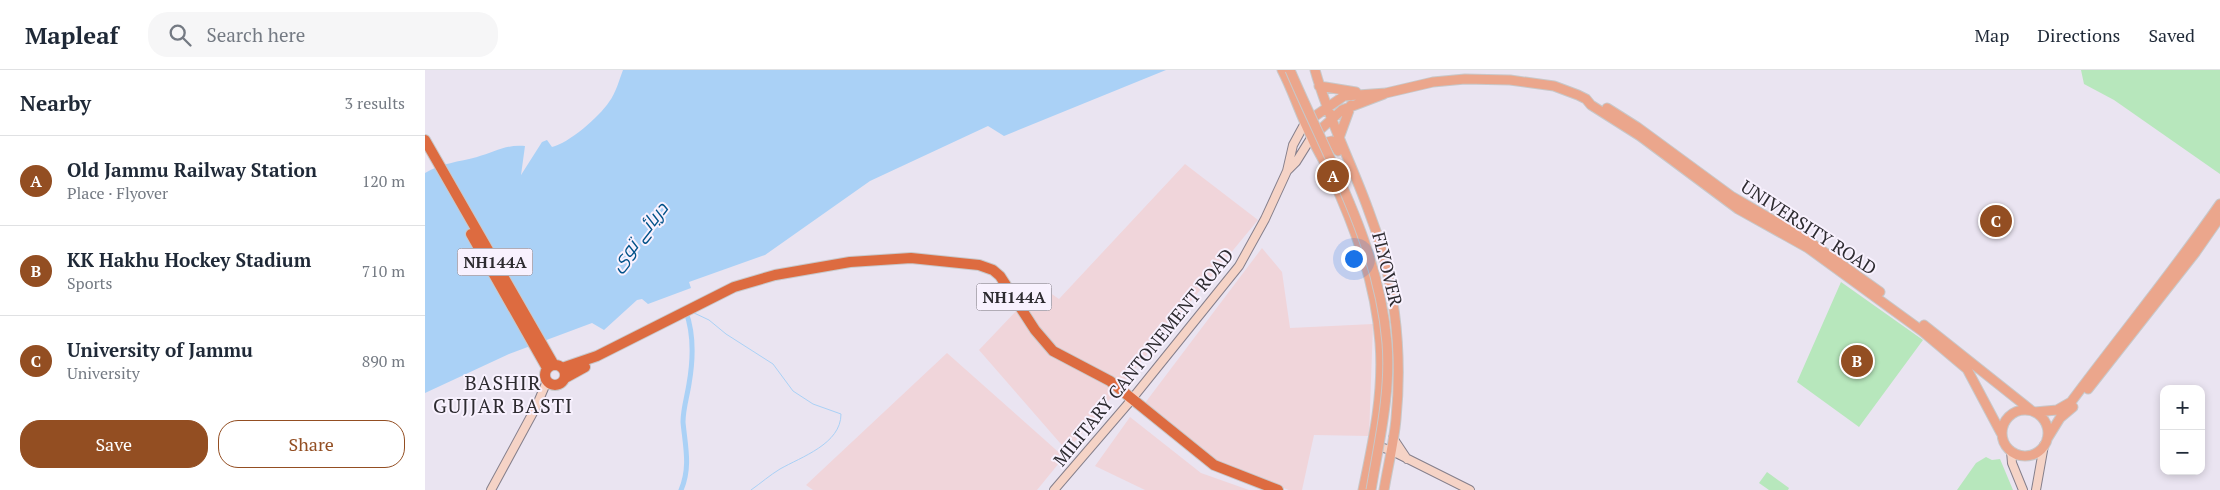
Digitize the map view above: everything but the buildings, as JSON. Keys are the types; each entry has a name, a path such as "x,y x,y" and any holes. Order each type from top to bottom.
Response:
{"highway":[{"name":"NH144A","path":"425,140 430,158 557,370 561,383 549,383 545,374 557,370 650,332 703,306 751,286 835,268 910,264 980,271 995,278 1030,331 1048,352 1061,362 1095,378 1214,465 1278,490"},
{"name":"NH144A","path":"1129,402 1184,450 1207,466 1232,479 1262,490"}],"main road":[{"name":"FLYOVER","path":"1299,70 1299,76 1364,225 1379,273 1387,308 1391,344 1391,373 1388,412 1375,490"},
{"path":"1315,70 1326,108 1369,210 1389,277 1394,304 1398,374 1397,418 1384,490"},
{"name":"FLYOVER","path":"1285,72 1360,226 1379,291 1387,344 1387,373 1384,412 1371,490"},
{"path":"1285,72 1311,138 1330,172 1362,252 1377,309 1381,344 1381,373 1378,410 1363,490"},
{"name":"UNIVERSITY ROAD","path":"1386,93 1442,81 1497,79 1554,86 1586,99 1594,100 1637,127 1731,196 1819,248 1882,294 1966,363 2034,412"},
{"path":"1319,86 1368,93"},
{"path":"1305,123 1344,96 1386,93"},
{"path":"1311,138 1331,118 1351,105 1378,98 1386,93"},
{"path":"1339,138 1351,105"},
{"path":"1321,155 1322,144 1333,141 1342,157 1348,161"},
{"path":"2220,204 2178,264 2138,312 2071,402 2057,410 2034,412 2023,410 2011,415 2003,424 2001,433 2003,441 2011,451 2027,456 2035,453 2046,442 2060,418 2079,400 2195,253 2220,217"},
{"name":"UNIVERSITY ROAD","path":"1966,363 2001,433"},
{"path":"2034,412 2046,424 2046,442"}],"street":[{"path":"1287,170 1293,144 1305,123"},
{"name":"MILITARY CANTONEMENT ROAD","path":"1054,490 1129,402 1239,266 1265,219 1287,170 1296,162 1311,138"},
{"path":"491,490 549,383"},
{"path":"1393,438 1408,460"},
{"path":"2036,490 2046,442"},
{"path":"1372,444 1390,450 1469,490"},
{"path":"2011,451 2011,463 2023,490"},
{"path":"1388,465 1408,460"}],"shaded area":[{"path":"1185,164 1258,220 1067,451 979,350 1040,286 1059,299"},
{"path":"1262,248 1282,272 1290,328 1373,324 1369,436 1314,435 1302,490 1289,490 1218,464 1145,403"},
{"path":"947,353 1064,457 1037,490 813,490 806,485"},
{"path":"1130,417 1201,473 1249,490 1145,490 1095,466"}],"green space":[{"path":"2081,70 2220,70 2220,174 2114,100 2084,84"},
{"path":"1841,282 1923,340 1859,427 1797,382"},
{"path":"1986,457 1992,460 2000,459 2013,490 1957,490 1976,463"},
{"path":"1767,472 1789,488 1788,490 1769,490 1759,483"}],"water":[{"name":"دریائے توی","path":"623,70 1166,70 1004,136 988,126 870,181 765,255 689,282 691,288 648,304 642,299 637,300 604,330 592,323 509,354 425,393 425,173 444,165 477,157 506,147 525,146 521,175 542,142 547,140 552,147 559,145 583,129 598,115 614,95"}],"waterway":[{"path":"681,490 687,464 683,417 692,357 692,338 686,312"},
{"path":"692,312 709,320 726,334 773,364 793,391 813,404 841,414 834,434 827,441 809,454 776,471 751,490"}],"place":[{"name":"Old Jammu Railway Station","path":"1333,176"},
{"name":"University of Jammu","path":"1996,221"},
{"name":"KK Hakhu Hockey Stadium","path":"1857,361"}],"district":[{"name":"BASHIR GUJJAR BASTI","path":"503,394"}]}
